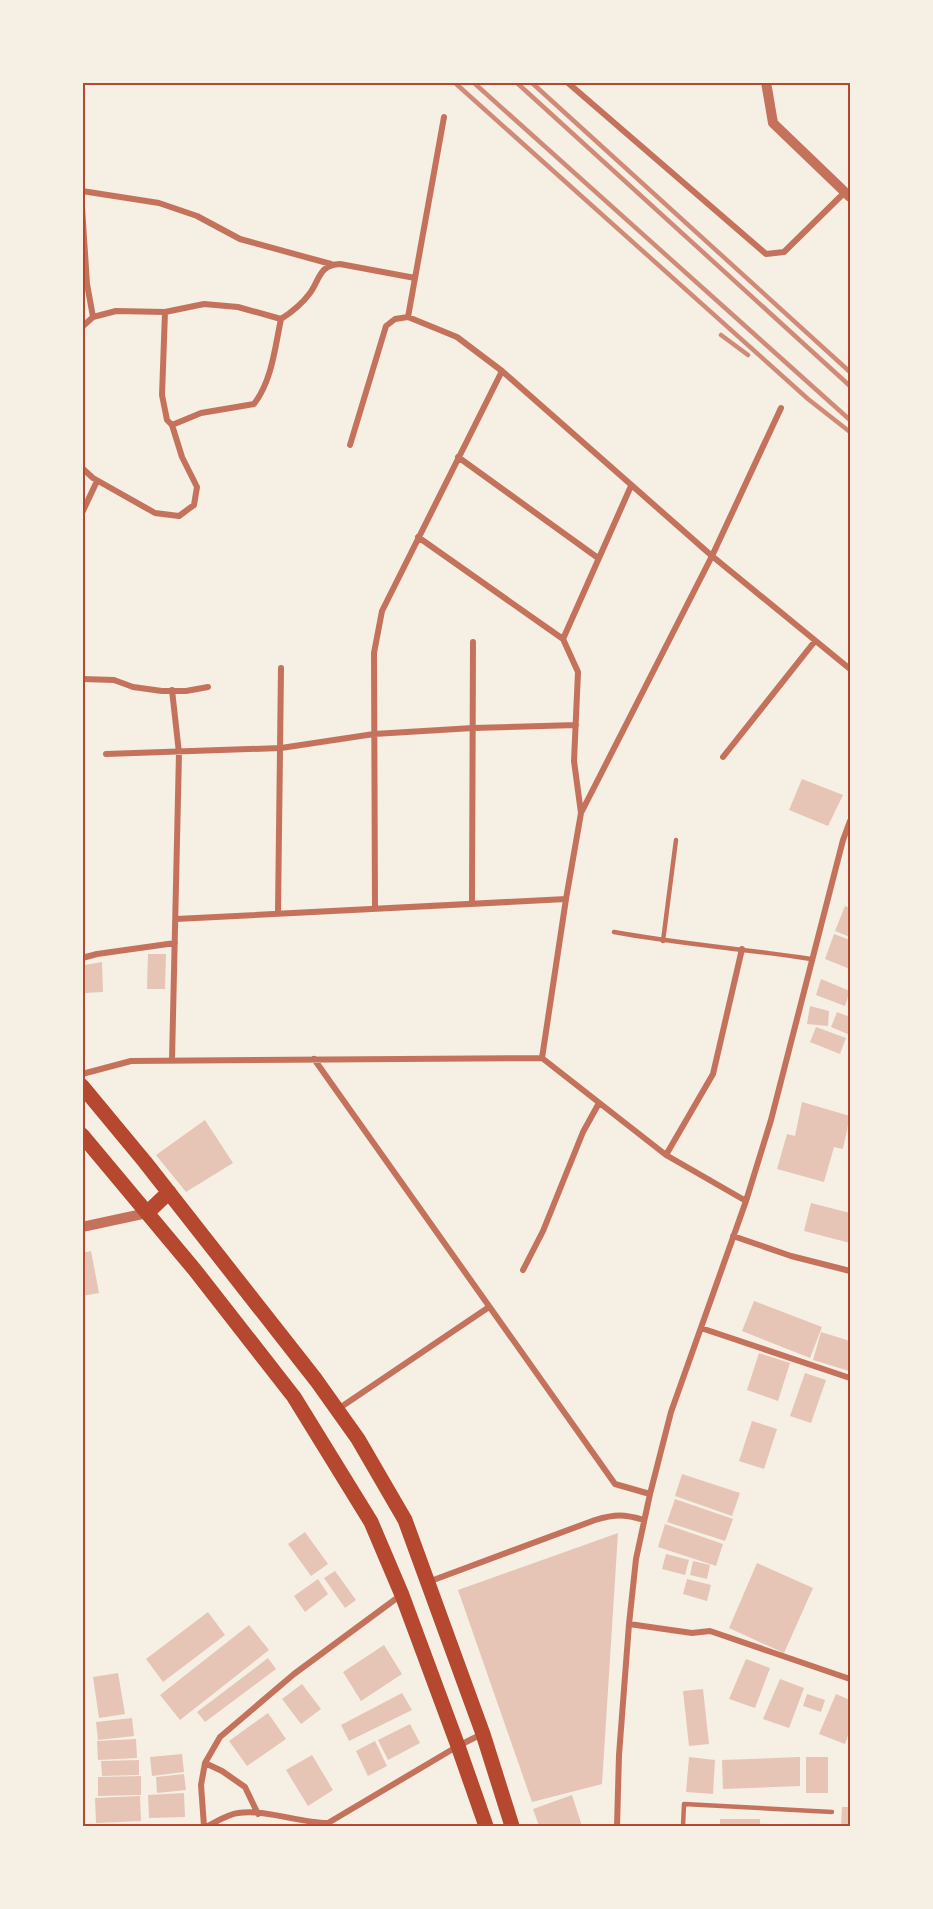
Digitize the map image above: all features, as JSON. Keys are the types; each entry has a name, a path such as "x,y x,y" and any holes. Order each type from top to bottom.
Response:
{"main road":[{"path":"82,1086 216,1252 316,1380 358,1439 405,1520 483,1734 512,1827"},
{"path":"82,1135 194,1269 294,1397 371,1522 402,1595 486,1827"},
{"path":"147,1213 169,1192"},
{"path":"194,1269 216,1252"},
{"path":"294,1397 316,1380"}],"street":[{"path":"567,82 766,254 784,252 848,195 773,123 766,82"},
{"path":"408,317 444,117"},
{"path":"82,191 159,203 196,216 240,239 331,264 414,278"},
{"path":"82,207 87,284 93,317"},
{"path":"82,327 93,317 116,311 165,312 204,304 238,307 280,319 292,312 310,292 320,273 331,264"},
{"path":"82,468 97,481 154,513 179,516 194,505 196,488 182,457 172,424 167,420 162,395 165,312"},
{"path":"350,445 386,326 395,319 408,317 457,337 502,370 630,486 850,669"},
{"path":"172,424 201,412 254,404 261,395 266,382 280,319"},
{"path":"375,908 374,653 382,611 502,370"},
{"path":"542,1058 581,813 712,556 781,408"},
{"path":"458,457 598,558"},
{"path":"82,513 97,481"},
{"path":"563,639 630,486"},
{"path":"418,537 563,639 578,672 574,761 581,813"},
{"path":"723,758 815,641"},
{"path":"472,902 473,642"},
{"path":"278,913 281,668"},
{"path":"82,679 114,680 133,687 186,691 208,687"},
{"path":"172,690 179,753 172,1060"},
{"path":"106,754 179,753 281,747 374,734 576,725"},
{"path":"617,1827 619,1755 629,1624 636,1559 650,1494 671,1412 746,1202 771,1120 811,959 850,821"},
{"path":"176,919 472,902 566,899"},
{"path":"82,958 175,943"},
{"path":"666,1155 713,1074 742,949"},
{"path":"82,1074 131,1061 542,1058 666,1155 746,1202"},
{"path":"315,1059 615,1484 650,1494"},
{"path":"523,1270 543,1231 583,1132 600,1103"},
{"path":"82,1227 147,1213"},
{"path":"734,1236 791,1256 850,1271"},
{"path":"338,1410 489,1307"},
{"path":"701,1328 850,1378"},
{"path":"428,1582 612,1515 625,1514 644,1520"},
{"path":"402,1595 294,1674 220,1737 205,1763 201,1785 206,1827 237,1813 278,1815 328,1825 458,1746 483,1734"},
{"path":"629,1624 692,1634 710,1631 850,1679"},
{"path":"205,1763 222,1771 245,1787 258,1814"},
{"path":"337,1818 339,1827"}],"lane":[{"path":"663,941 676,840"},
{"path":"614,932 663,941 811,959"},
{"path":"683,1827 684,1803 832,1812"}],"building":[{"path":"802,779 843,795 828,826 789,810"},
{"path":"845,906 850,908 850,937 835,931"},
{"path":"834,934 850,940 850,969 825,959"},
{"path":"148,954 166,954 165,989 147,989"},
{"path":"102,962 103,992 84,993 85,965"},
{"path":"821,979 850,991 845,1006 816,995"},
{"path":"810,1006 829,1011 828,1026 807,1024"},
{"path":"837,1012 850,1017 850,1035 831,1027"},
{"path":"816,1027 846,1038 840,1054 810,1042"},
{"path":"802,1102 850,1116 843,1149 834,1147 824,1182 777,1169 787,1134 795,1136"},
{"path":"205,1120 233,1163 186,1192 156,1155"},
{"path":"811,1203 850,1213 850,1243 804,1231"},
{"path":"91,1251 99,1293 82,1296 82,1253"},
{"path":"754,1301 822,1327 810,1358 742,1331"},
{"path":"821,1332 850,1341 849,1371 813,1360"},
{"path":"759,1353 790,1363 778,1401 747,1390"},
{"path":"805,1373 826,1380 811,1423 790,1416"},
{"path":"752,1421 777,1429 764,1469 739,1461"},
{"path":"682,1474 740,1493 732,1516 675,1496"},
{"path":"675,1499 733,1519 725,1541 667,1522"},
{"path":"665,1524 723,1544 716,1566 658,1547"},
{"path":"305,1532 328,1564 311,1576 288,1544"},
{"path":"618,1533 602,1784 532,1802 458,1590"},
{"path":"666,1554 689,1560 685,1575 662,1569"},
{"path":"693,1561 710,1565 707,1579 690,1575"},
{"path":"757,1563 813,1588 784,1653 729,1628"},
{"path":"335,1571 356,1600 345,1608 324,1578"},
{"path":"318,1579 328,1594 305,1612 294,1596"},
{"path":"687,1579 711,1585 707,1601 683,1594"},
{"path":"208,1612 225,1635 163,1682 146,1659"},
{"path":"249,1625 269,1650 180,1720 160,1695"},
{"path":"384,1645 402,1674 361,1701 343,1672"},
{"path":"268,1658 276,1669 205,1722 197,1712"},
{"path":"746,1659 770,1668 755,1708 729,1699"},
{"path":"118,1673 125,1714 99,1718 93,1677"},
{"path":"780,1679 804,1688 789,1728 763,1719"},
{"path":"302,1684 321,1709 301,1724 282,1699"},
{"path":"703,1689 709,1744 689,1746 683,1691"},
{"path":"402,1693 412,1710 349,1741 341,1725"},
{"path":"807,1694 825,1700 821,1712 803,1706"},
{"path":"836,1694 850,1700 850,1729 845,1744 819,1734"},
{"path":"268,1713 286,1739 247,1766 229,1741"},
{"path":"132,1718 134,1736 98,1740 96,1722"},
{"path":"410,1724 420,1743 388,1760 378,1740"},
{"path":"136,1739 137,1758 98,1760 97,1741"},
{"path":"375,1741 387,1766 368,1776 356,1751"},
{"path":"182,1754 184,1772 152,1776 150,1757"},
{"path":"312,1755 333,1790 308,1806 286,1770"},
{"path":"689,1757 715,1760 713,1794 686,1792"},
{"path":"800,1757 800,1786 723,1789 722,1760"},
{"path":"806,1757 828,1757 828,1793 806,1793"},
{"path":"139,1760 139,1775 102,1776 101,1761"},
{"path":"184,1774 186,1790 157,1793 156,1777"},
{"path":"141,1776 141,1795 98,1796 98,1777"},
{"path":"184,1793 185,1817 149,1818 148,1795"},
{"path":"572,1795 582,1826 539,1826 533,1809"},
{"path":"140,1796 141,1821 96,1823 95,1798"},
{"path":"842,1807 850,1807 850,1826 841,1826"},
{"path":"720,1819 760,1819 760,1826 720,1826"}],"railway":[{"path":"454,82 808,399 850,432"},
{"path":"473,82 850,420"},
{"path":"516,82 850,386"},
{"path":"531,82 850,372"},
{"path":"721,335 748,355"}]}
